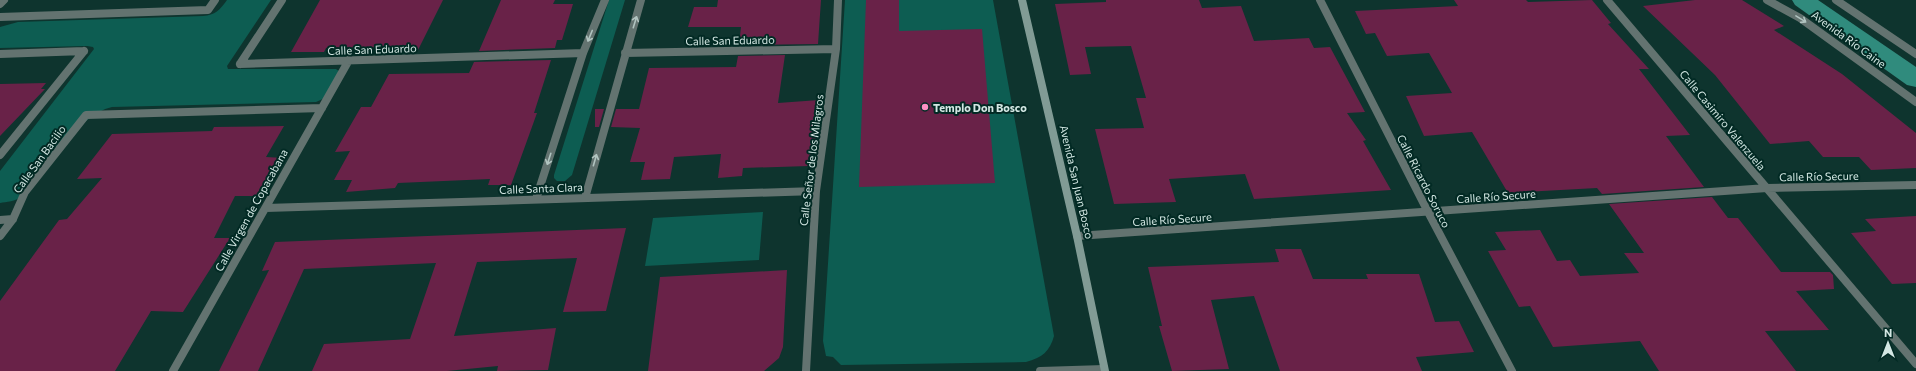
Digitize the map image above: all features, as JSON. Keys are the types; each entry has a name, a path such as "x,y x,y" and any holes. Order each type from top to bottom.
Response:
{"street":[{"path":"0,4 4,0"},
{"path":"0,17 208,10 216,0"},
{"name":"Calle San Eduardo","path":"282,0 240,64 583,53"},
{"path":"536,199 583,53 605,0"},
{"path":"585,198 625,53 642,0"},
{"name":"Calle Señor de los Milagros","path":"806,371 816,191 836,49 838,0"},
{"name":"Avenida San Juan Bosco","path":"1022,0 1077,236 1104,370"},
{"name":"Calle Ricardo Soruco","path":"1320,0 1428,212 1512,371"},
{"name":"Calle Casimiro Valenzuela","path":"1607,0 1916,364"},
{"name":"Avenida Río Caine","path":"1767,0 1800,18 1916,102"},
{"path":"1836,0 1916,54"},
{"name":"Calle San Eduardo","path":"625,53 836,49"},
{"path":"0,54 84,51 0,155"},
{"name":"Calle Virgen de Copacabana","path":"173,371 349,60"},
{"name":"Calle San Bacilio","path":"0,236 13,219 26,192 86,115 322,108"},
{"name":"Calle Río Secure","path":"1077,236 1767,188 1916,185"},
{"name":"Calle Santa Clara","path":"266,208 816,191"},
{"path":"0,220 13,219"},
{"path":"1040,371 1104,370"}],"green space":[{"path":"227,0 271,0 227,66 228,69 336,69 340,72 325,98 316,102 112,107 99,112 86,121 74,133 42,174 21,197 0,203 0,171 94,49 93,47 87,46 0,48 0,27 18,22 203,16 217,11"},
{"path":"609,0 625,0 572,175 565,181 557,181 554,178 554,175"},
{"path":"845,0 993,0 1054,336 1048,350 1041,356 1026,362 841,365 833,357 826,356 823,341"},
{"path":"763,212 759,260 645,266 653,218"}],"building":[{"path":"320,0 443,0 418,50 369,47 326,48 324,52 291,52"},
{"path":"501,0 555,0 553,4 573,4 562,40 557,40 555,48 479,51"},
{"path":"718,0 821,0 818,44 739,45 741,27 688,27 694,7 717,7"},
{"name":"Templo Don Bosco","path":"866,0 899,0 899,31 982,29 995,183 859,187"},
{"path":"1106,0 1199,0 1202,8 1241,6 1254,41 1309,38 1314,48 1330,47 1365,112 1347,113 1366,140 1363,141 1391,190 1254,199 1245,174 1169,179 1176,202 1114,204 1095,129 1144,128 1136,98 1146,98 1131,46 1085,47 1091,74 1070,75 1055,4 1106,2"},
{"path":"1454,0 1526,0 1528,2 1592,0 1611,23 1608,24 1649,69 1639,69 1690,135 1666,136 1704,187 1602,194 1597,188 1508,193 1472,132 1424,136 1406,96 1452,93 1429,53 1387,56 1375,33 1366,34 1355,11 1458,6"},
{"path":"1695,0 1742,0 1784,26 1774,30 1842,74 1916,133 1916,168 1871,170 1859,157 1823,157 1809,141 1770,144 1715,75 1643,6"},
{"path":"785,55 778,103 819,100 819,128 815,159 810,159 809,166 743,168 742,176 718,178 721,154 674,157 670,179 641,180 645,162 630,162 640,128 611,127 616,109 639,109 649,68 736,67 738,56"},
{"path":"551,60 534,113 537,113 511,185 488,185 490,179 398,183 395,188 346,192 352,180 334,180 350,151 335,152 361,107 371,107 389,74 469,73 474,62"},
{"path":"46,83 41,89 45,89 0,136 0,84"},
{"path":"595,109 604,109 599,127 595,127"},
{"path":"284,126 266,157 284,158 264,196 235,196 214,238 230,238 183,312 151,311 115,371 0,371 0,301 59,220 67,219 102,178 77,179 112,134 212,131 214,127"},
{"path":"1712,197 1728,218 1738,218 1781,272 1830,272 1833,275 1834,289 1796,291 1829,330 1765,331 1796,371 1659,371 1640,341 1553,347 1530,306 1519,307 1488,251 1506,250 1495,232 1540,230 1557,261 1570,260 1580,276 1639,273 1624,253 1644,253 1609,204"},
{"path":"1916,216 1916,283 1892,284 1851,233 1876,231 1865,219"},
{"path":"626,228 606,311 563,312 577,258 477,262 454,336 556,328 548,370 497,371 498,366 447,371 312,371 324,344 410,339 436,263 304,269 258,371 219,371 269,270 262,271 275,242"},
{"path":"1275,249 1301,249 1313,279 1368,279 1366,274 1419,274 1435,322 1459,321 1474,352 1416,357 1422,371 1280,371 1254,296 1211,300 1229,369 1172,371 1159,326 1162,326 1148,267 1279,262"},
{"path":"787,270 783,347 779,358 764,371 648,371 660,277"}],"waterway":[{"path":"1803,0 1916,79"}],"place":[{"name":"Templo Don Bosco","path":"925,107"}]}
